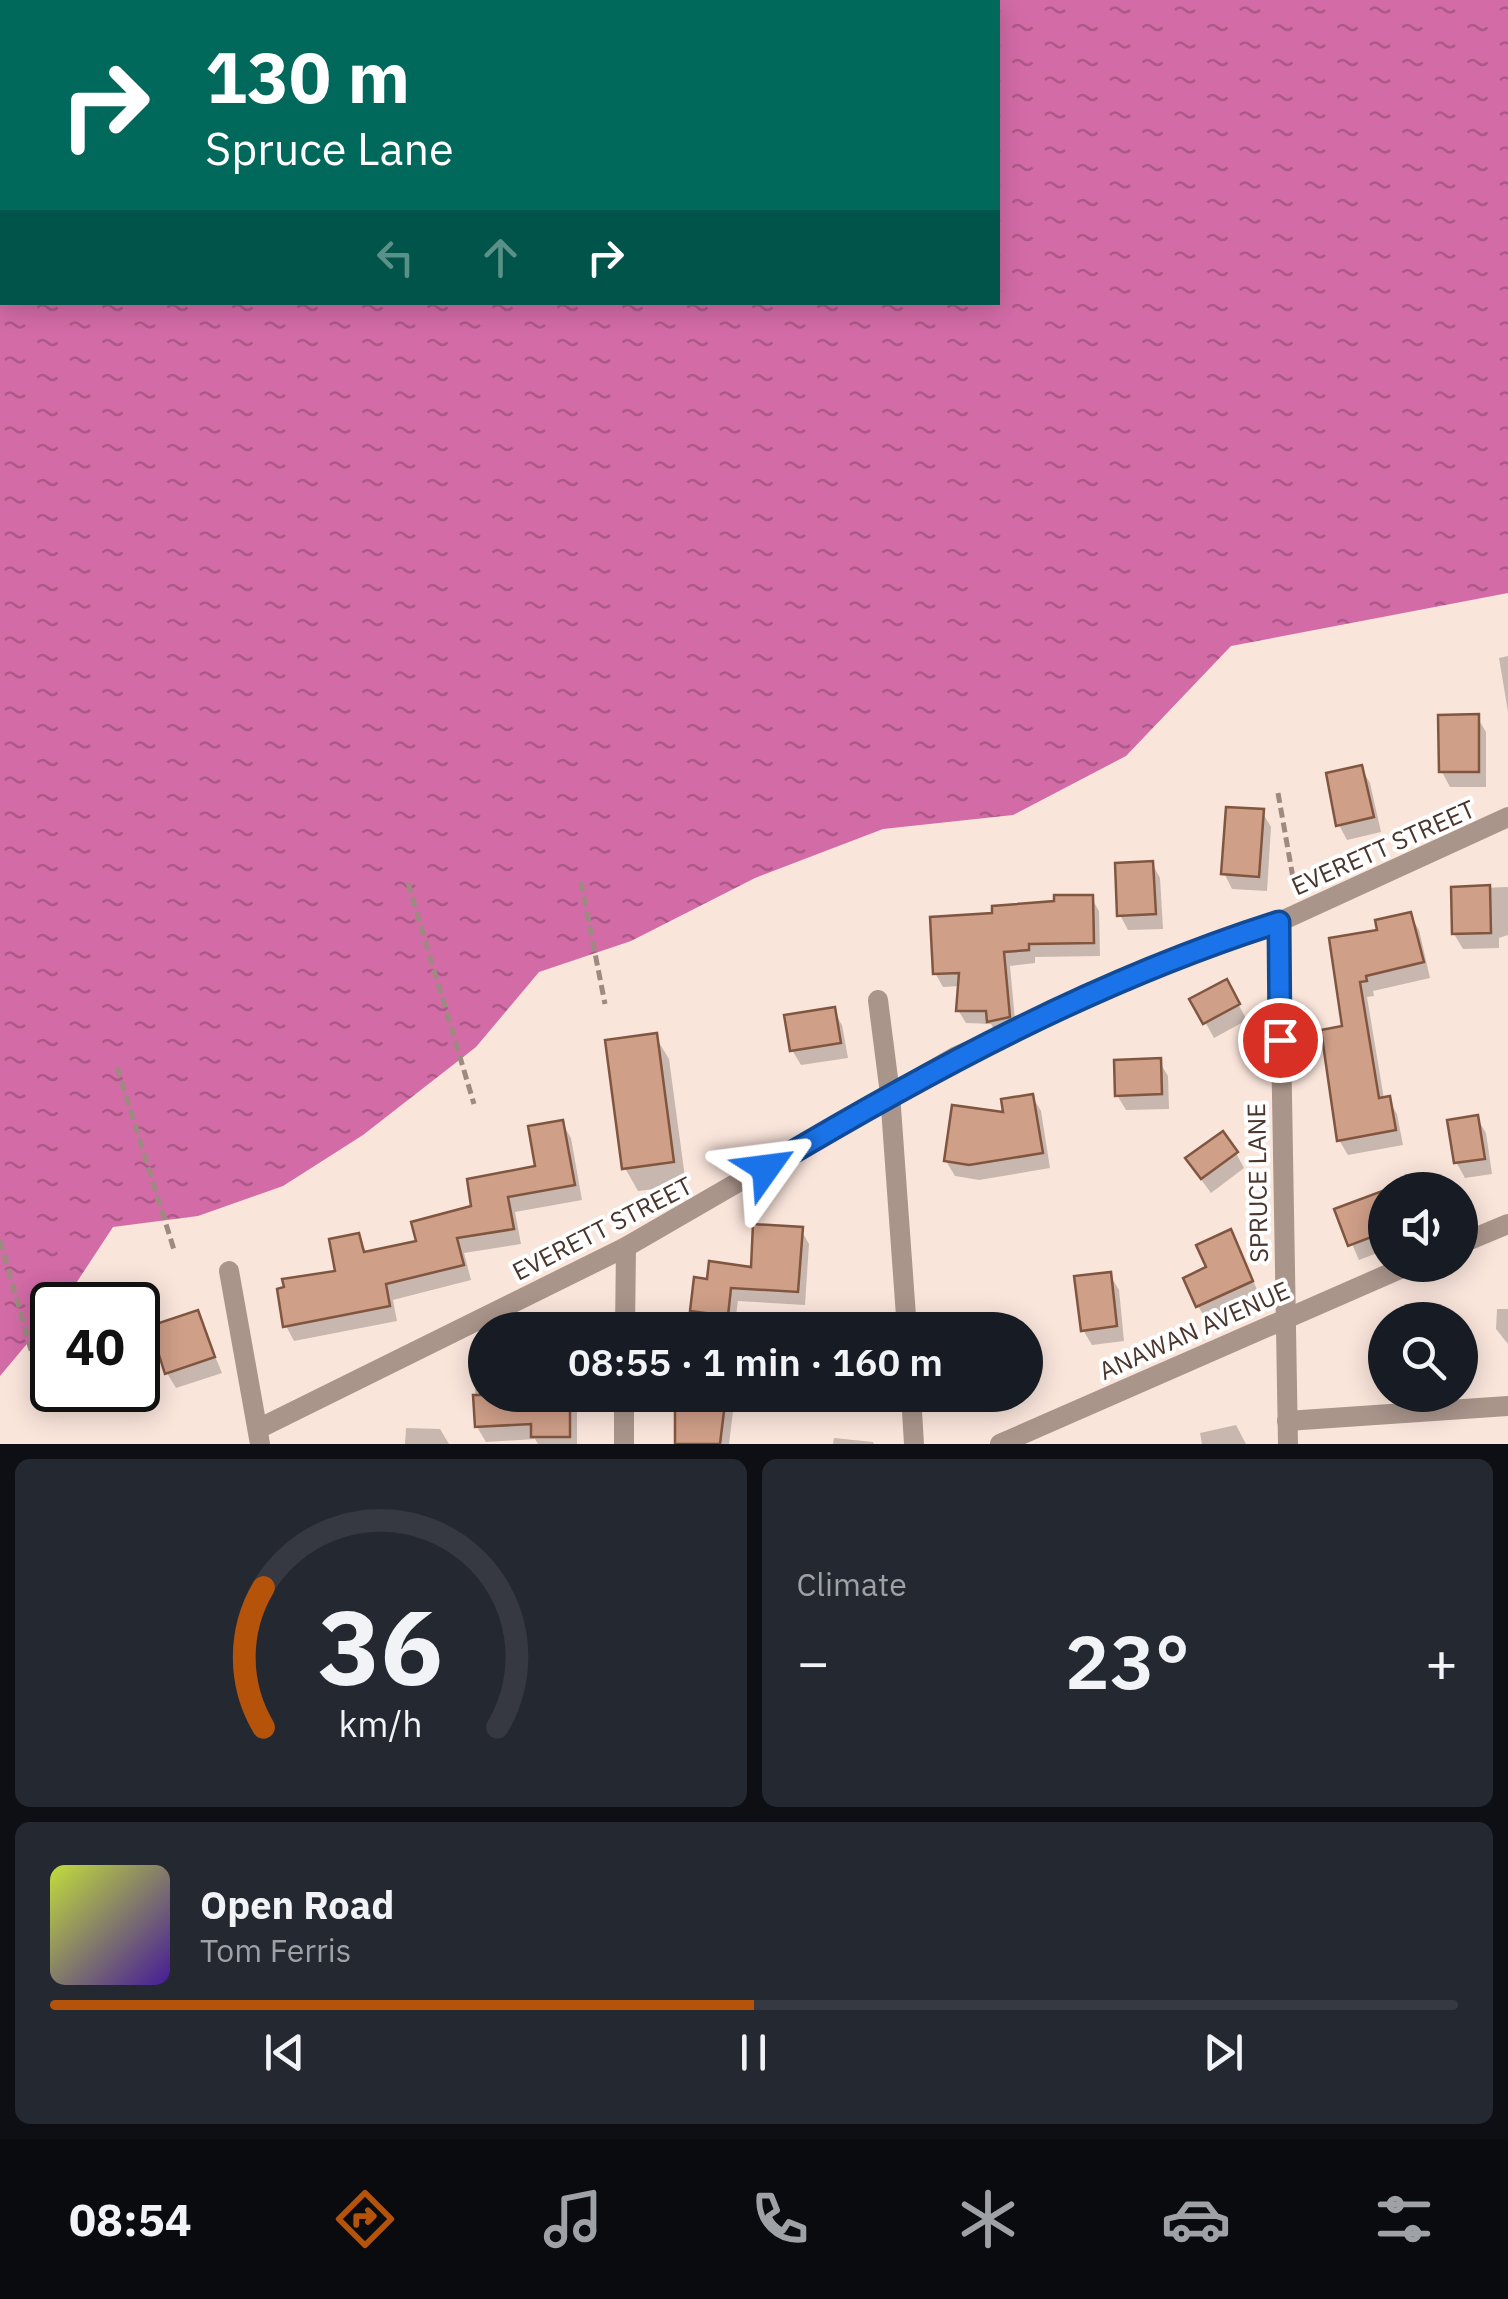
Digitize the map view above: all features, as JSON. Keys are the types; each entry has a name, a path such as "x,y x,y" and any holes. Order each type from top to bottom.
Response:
{"street":[{"name":"EVERETT STREET","path":"260,1436 626,1247 955,1057 1206,945 1279,922 1508,817"},
{"name":"SPRUCE LANE","path":"1279,922 1288,1444"},
{"path":"878,1000 890,1094 905,1312"},
{"path":"1478,1236 1508,1224"},
{"path":"625,1312 626,1247"},
{"path":"229,1271 260,1436"},
{"name":"ANAWAN AVENUE","path":"1000,1444 1368,1282"},
{"path":"1287,1421 1508,1406"},
{"path":"624,1412 624,1444"},
{"path":"912,1412 914,1444"}],"path":[{"path":"1278,794 1299,912"},
{"path":"581,882 604,1004"},
{"path":"408,884 474,1104"},
{"path":"116,1067 174,1252"},
{"path":"0,1240 30,1346"}],"water":[{"path":"1000,0 1508,0 1508,593 1231,646 1126,756 1013,815 883,829 755,878 631,941 539,972 476,1047 363,1135 283,1186 198,1216 113,1227 77,1282 30,1282 30,1340 0,1376 0,305 1000,305"}],"building":[{"path":"1479,714 1479,772 1439,772 1438,715"},
{"path":"1362,765 1374,817 1336,826 1326,773"},
{"path":"1226,807 1264,809 1259,877 1221,874"},
{"path":"1153,861 1156,914 1117,916 1115,863"},
{"path":"1490,885 1491,933 1452,934 1451,887"},
{"path":"1054,895 1093,895 1094,943 1029,944 1029,950 1004,952 1010,1017 987,1022 986,1011 956,1011 959,973 933,974 930,917 992,913 992,906 1054,901"},
{"path":"1411,912 1424,962 1366,976 1367,981 1360,982 1379,1098 1390,1096 1396,1130 1337,1141 1321,1030 1342,1026 1329,938 1377,930 1375,920"},
{"path":"1227,979 1240,1004 1203,1024 1189,999"},
{"path":"835,1007 841,1043 790,1051 784,1015"},
{"path":"657,1033 674,1162 622,1169 605,1040"},
{"path":"1161,1058 1162,1094 1115,1096 1114,1060"},
{"path":"1033,1094 1043,1153 969,1165 944,1161 952,1105 1003,1112 1001,1099"},
{"path":"1478,1115 1485,1159 1454,1163 1447,1120"},
{"path":"563,1120 575,1185 508,1197 514,1229 457,1238 464,1265 386,1284 390,1306 283,1327 277,1289 284,1287 282,1279 335,1271 329,1239 359,1233 364,1252 416,1241 411,1222 471,1206 467,1179 535,1166 528,1126"},
{"path":"1223,1131 1238,1152 1201,1179 1185,1158"},
{"path":"1368,1196 1368,1238 1348,1246 1334,1209"},
{"path":"753,1224 803,1227 798,1292 731,1288 728,1312 690,1311 694,1277 707,1279 709,1261 751,1267"},
{"path":"1231,1229 1253,1281 1196,1307 1183,1278 1206,1267 1196,1245"},
{"path":"1111,1272 1117,1326 1081,1331 1074,1276"},
{"path":"198,1310 215,1357 165,1374 160,1358 160,1323"},
{"path":"474,1412 570,1412 570,1437 531,1437 531,1424 475,1427"},
{"path":"675,1412 724,1412 720,1444 675,1444"}],"route":[{"path":"766,1168 955,1057 1206,945 1279,922 1280,1040"}]}
